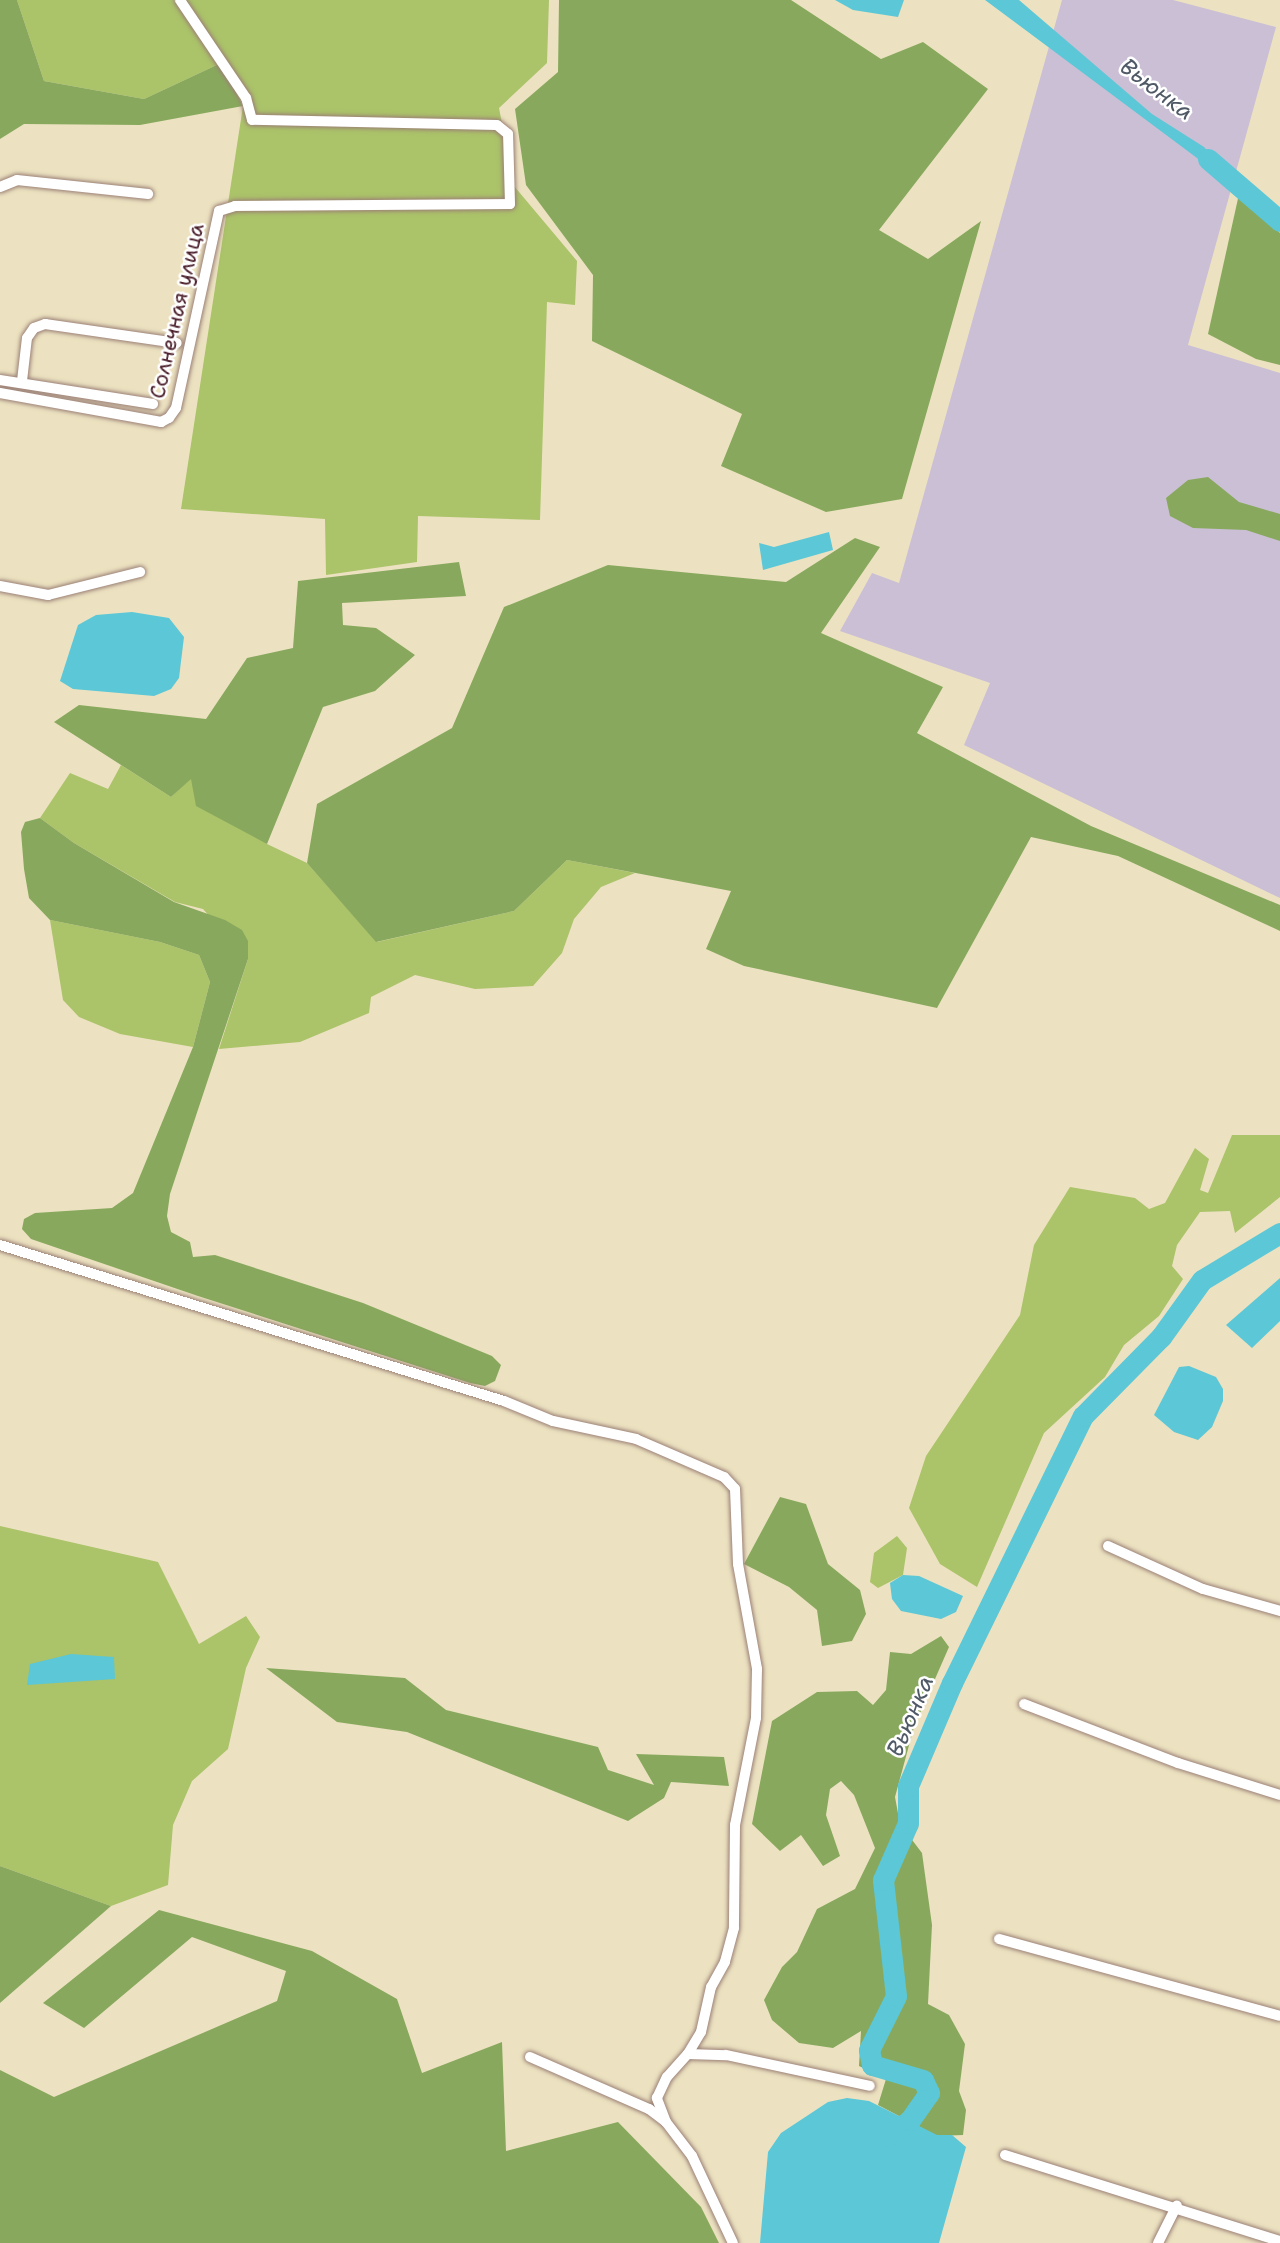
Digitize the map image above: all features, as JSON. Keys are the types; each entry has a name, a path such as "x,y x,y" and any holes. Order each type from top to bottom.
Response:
{"street":[{"name":"Солнечная улица","path":"0,393 162,422 176,408 219,211 235,206 510,204 508,134 497,125 252,120 246,98 180,0"},
{"path":"0,187 17,180 148,194"},
{"path":"22,382 27,338 34,328 45,324 177,343"},
{"path":"0,380 153,404"},
{"path":"0,586 48,595 140,572"},
{"path":"0,1245 504,1401 553,1420 636,1439 724,1477 736,1489 738,1564 757,1669 756,1718 735,1825 734,1928 725,1962 711,1987 701,2032 688,2054 667,2077 657,2098 666,2122"},
{"path":"1108,1546 1203,1588 1280,1611"},
{"path":"1024,1704 1178,1763 1280,1795"},
{"path":"999,1939 1280,2016"},
{"path":"688,2054 726,2055 870,2085"},
{"path":"530,2057 649,2109 666,2122 692,2155 733,2243"},
{"path":"1005,2155 1177,2205 1280,2241"},
{"path":"1158,2243 1177,2205"}],"shaded area":[{"path":"1062,0 1173,0 1276,27 1188,345 1280,373 1280,898 964,745 990,683 840,631 872,573 899,583"}],"green space":[{"path":"0,0 17,0 44,81 144,99 221,63 243,106 140,125 24,124 0,139"},
{"path":"17,0 549,0 547,63 499,108 514,186 577,261 575,305 547,302 540,520 418,516 417,562 326,575 325,519 181,509 243,106 221,63 144,99 44,81"},
{"path":"559,0 791,0 881,59 923,42 988,89 879,230 928,259 981,221 902,499 826,512 721,466 742,414 592,341 593,275 526,185 515,109 558,72"},
{"path":"1239,194 1280,233 1280,365 1256,359 1208,334"},
{"path":"1208,477 1239,502 1280,514 1280,541 1246,530 1193,528 1170,516 1166,498 1188,480"},
{"path":"855,538 880,547 821,633 943,687 917,733 1091,826 1280,905 1280,931 1118,856 1031,837 937,1008 744,966 706,949 731,891 567,860 514,911 376,942 307,863 317,804 452,728 504,607 608,565 786,582"},
{"path":"459,562 466,596 342,603 343,625 376,628 415,655 375,691 323,707 267,844 196,806 191,779 171,797 54,722 79,705 206,719 247,658 293,648 298,581"},
{"path":"121,765 171,797 191,778 267,844 307,863 377,942 514,911 567,860 635,873 601,887 574,919 562,953 533,986 475,989 415,975 371,997 369,1013 300,1042 219,1049 248,959 203,909 175,902 74,843 40,818 70,773 108,789"},
{"path":"40,818 74,843 174,902 225,920 242,930 248,941 248,959 170,1194 167,1216 171,1232 190,1242 193,1257 215,1255 363,1303 492,1356 501,1365 495,1381 485,1386 470,1383 198,1296 31,1239 22,1229 24,1219 35,1213 112,1208 133,1193 193,1047 210,982 199,955 160,942 50,920 29,898 24,869 21,832 25,822"},
{"path":"50,920 160,942 199,955 210,982 193,1047 120,1034 79,1017 63,1000"},
{"path":"1232,1135 1280,1135 1280,1197 1235,1233 1230,1211 1200,1212 1177,1245 1172,1266 1183,1279 1159,1316 1124,1345 1105,1377 1044,1433 977,1587 940,1564 909,1508 926,1456 1020,1315 1034,1245 1070,1187 1135,1198 1149,1209 1165,1203 1195,1148 1209,1159 1200,1190 1208,1193"},
{"path":"780,1497 806,1504 828,1564 860,1590 866,1614 852,1641 822,1646 817,1610 789,1587 744,1564"},
{"path":"0,1526 158,1562 199,1644 246,1616 260,1637 246,1668 228,1749 192,1781 173,1825 168,1885 111,1906 0,1866"},
{"path":"897,1536 907,1548 903,1575 878,1588 870,1582 874,1553"},
{"path":"941,1636 949,1647 914,1727 895,1797 900,1824 922,1853 932,1925 928,2004 949,2015 965,2044 959,2091 966,2110 963,2135 937,2136 878,2105 886,2079 859,2066 861,2031 833,2048 799,2043 772,2020 764,2000 782,1967 797,1952 817,1909 855,1889 875,1848 854,1795 841,1781 830,1789 826,1815 840,1856 823,1866 801,1835 780,1851 752,1824 772,1721 817,1692 857,1691 873,1705 886,1690 890,1652 911,1654"},
{"path":"266,1668 405,1678 446,1710 598,1747 608,1770 654,1785 636,1754 724,1757 729,1786 671,1782 664,1798 628,1821 407,1732 337,1722"},
{"path":"0,1866 111,1906 0,2003"},
{"path":"159,1910 312,1951 397,1999 422,2073 502,2042 506,2151 618,2122 701,2207 719,2243 0,2243 0,2070 54,2097 277,2001 286,1971 192,1937 84,2028 43,2003"}],"water":[{"path":"835,0 904,0 898,17 853,10"},
{"path":"985,0 1019,0 1152,114 1204,147 1231,175 1214,177 1197,158"},
{"path":"829,532 833,550 763,570 759,543 774,547"},
{"path":"132,612 169,618 184,637 179,678 171,689 154,696 73,689 60,681 78,625 96,615"},
{"path":"1280,1278 1280,1321 1252,1348 1226,1325"},
{"path":"1189,1366 1216,1377 1223,1389 1223,1401 1212,1427 1198,1440 1174,1432 1154,1415 1179,1367"},
{"path":"903,1575 919,1576 963,1596 956,1612 941,1619 901,1611 892,1599 890,1583"},
{"path":"71,1654 114,1657 115,1679 27,1685 30,1664"},
{"path":"847,2098 869,2101 937,2135 952,2135 966,2147 939,2243 760,2243 768,2152 781,2133 828,2102"}],"waterway":[{"name":"Вьюнка","path":"1208,159 1280,221"},
{"name":"Вьюнка","path":"888,2136 910,2120 929,2093 923,2080 872,2065 869,2050 896,1996 883,1880 908,1823 908,1786 952,1683 1083,1416 1161,1337 1202,1280 1280,1233"}]}
